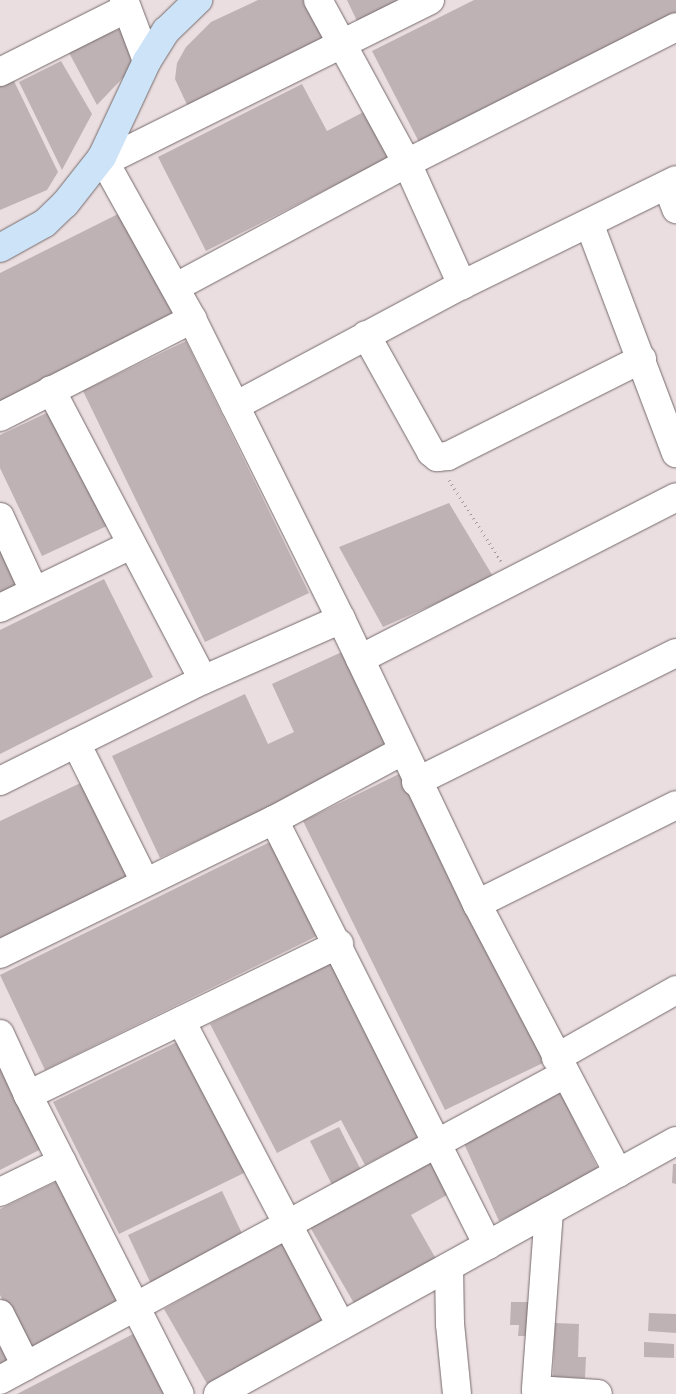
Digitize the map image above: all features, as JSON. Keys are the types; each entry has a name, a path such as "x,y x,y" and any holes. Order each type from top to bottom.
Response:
{"main road":[{"path":"0,248 45,223 103,159 147,60 166,31 198,0"}],"street":[{"path":"318,0 340,45 407,163 462,285"},
{"path":"430,0 103,159 176,287 341,619 416,782 476,904 618,1173"},
{"path":"0,72 126,4 147,60"},
{"path":"176,287 407,163 676,28"},
{"path":"235,406 462,285 588,224 673,191"},
{"path":"588,224 642,359 676,453"},
{"path":"0,417 192,319"},
{"path":"366,335 430,452 437,457 448,456 642,359"},
{"path":"51,390 203,680"},
{"path":"360,659 676,497"},
{"path":"0,517 34,591"},
{"path":"0,608 131,545"},
{"path":"0,781 203,680 341,619"},
{"path":"416,782 676,653"},
{"path":"76,743 145,882"},
{"path":"0,954 274,820 402,752"},
{"path":"476,904 676,805"},
{"path":"274,820 339,944 488,1245"},
{"path":"28,1095 339,944"},
{"path":"0,1380 438,1142 560,1066 676,990"},
{"path":"181,1021 341,1326"},
{"path":"0,1034 28,1095 180,1394"},
{"path":"218,1394 676,1141"},
{"path":"0,1192 62,1162"},
{"path":"549,1211 536,1390 598,1394"},
{"path":"449,1267 457,1394"},
{"path":"0,1314 26,1366"}],"path":[{"path":"430,452 514,581"}],"building":[{"path":"258,0 310,0 329,40 189,109 175,79 177,63 186,47 211,22"},
{"path":"347,0 402,0 357,21"},
{"path":"474,0 676,0 676,17 421,146 372,51"},
{"path":"120,29 136,64 97,105 67,49"},
{"path":"61,61 92,114 62,170 19,82"},
{"path":"13,79 58,172 47,190 0,210 0,86"},
{"path":"302,84 327,131 375,106 398,153 206,251 158,157"},
{"path":"124,211 178,317 0,406 0,273"},
{"path":"186,341 309,593 205,642 83,391"},
{"path":"55,409 109,525 42,556 0,468 0,435"},
{"path":"449,503 494,578 383,627 339,547"},
{"path":"0,531 26,586 0,598"},
{"path":"104,579 153,677 0,754 0,630"},
{"path":"344,651 391,751 160,858 112,756 245,694 268,744 294,732 272,684"},
{"path":"403,772 545,1062 445,1110 303,821"},
{"path":"89,779 136,877 0,940 0,821"},
{"path":"280,837 327,931 45,1070 0,975"},
{"path":"332,961 423,1135 365,1165 341,1120 277,1153 210,1024"},
{"path":"181,1040 246,1172 119,1234 53,1102"},
{"path":"0,1055 47,1146 0,1170"},
{"path":"560,1091 600,1173 499,1221 462,1139"},
{"path":"339,1127 361,1170 332,1185 310,1141"},
{"path":"436,1155 456,1190 411,1215 436,1259 355,1305 310,1227"},
{"path":"673,1164 676,1164 676,1184 672,1183"},
{"path":"60,1180 123,1306 28,1352 0,1295 0,1209"},
{"path":"222,1191 246,1242 152,1286 128,1235"},
{"path":"285,1240 331,1321 210,1389 164,1309"},
{"path":"511,1302 531,1302 531,1336 518,1336 519,1325 510,1325"},
{"path":"649,1313 676,1314 676,1333 648,1331"},
{"path":"555,1323 579,1324 578,1357 586,1357 585,1378 553,1377"},
{"path":"137,1332 170,1394 17,1394"},
{"path":"644,1342 674,1344 674,1358 644,1357"},
{"path":"0,1344 10,1364 0,1368"}]}
